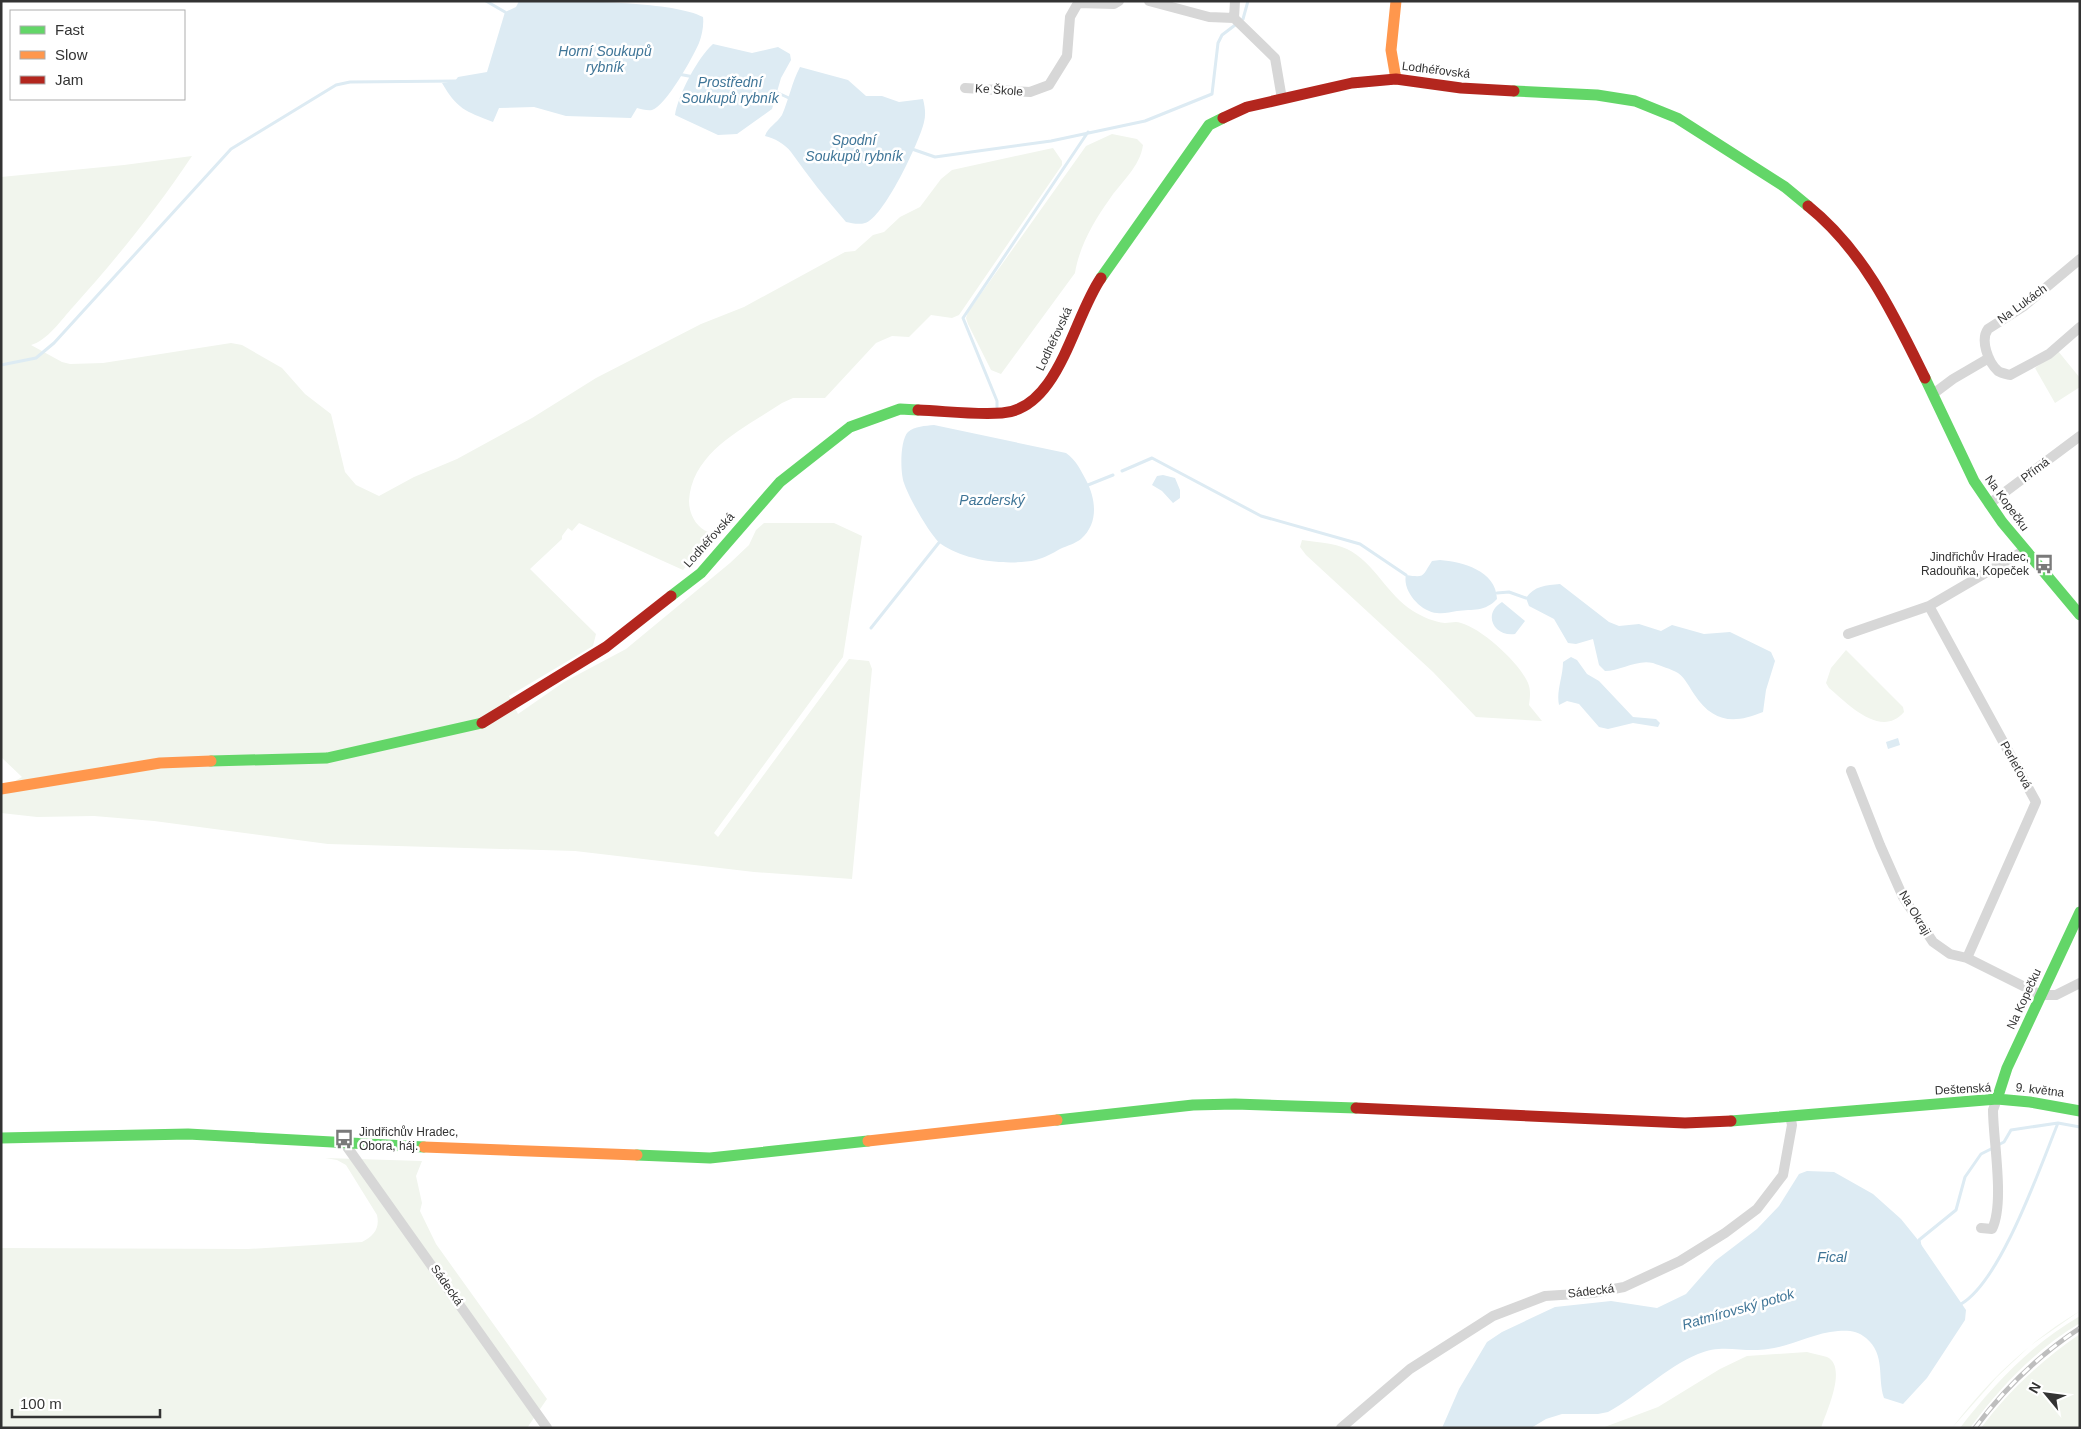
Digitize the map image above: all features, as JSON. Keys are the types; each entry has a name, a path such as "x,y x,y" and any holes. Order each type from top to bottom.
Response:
{"street":[{"name":"Ke Škole","path":"965,88 1030,92 1048,85 1067,56 1070,17 1078,3 1114,4 1119,1"},
{"path":"1149,1 1208,17 1234,18 1275,58 1282,99"},
{"path":"1234,18 1235,1"},
{"path":"1396,1 1392,18 1390,64 1396,79"},
{"name":"Lodhéřovská","path":"1,789 160,763 328,758 486,722 606,647 701,573 780,482 850,427 900,409 1003,413 1023,407 1040,394 1055,374 1082,311 1096,286 1156,205 1209,125 1247,107 1352,83 1396,79 1461,88 1597,95 1635,101 1677,118 1785,187 1816,212 1860,260 1890,304 1933,394"},
{"name":"Na Lukách","path":"1989,358 1984,342 1984,335 1988,329 2024,306 2080,259"},
{"path":"1933,394 1953,379 1989,358 1998,372 2010,375 2049,354 2080,327"},
{"name":"Na Kopečku","path":"1933,394 1958,450 1989,504 2080,615"},
{"name":"Přímá","path":"1989,504 2080,436"},
{"path":"1848,634 1929,606 2025,550"},
{"name":"Perleťová","path":"1929,606 2036,802 1967,958"},
{"name":"Na Okraji","path":"1851,771 1903,897 1918,923 1933,942 1950,954 1967,958 2041,995"},
{"name":"Na Kopečku","path":"1997,1099 2002,1082 2080,912"},
{"path":"2041,995 2056,995 2080,982"},
{"name":"9. května","path":"1997,1099 2080,1110"},
{"name":"Deštenská","path":"1,1138 188,1134 345,1144 710,1158 1193,1105 1235,1104 1684,1122 1790,1116 1997,1099 1993,1110 1997,1188 1996,1222 1992,1229 1981,1228"},
{"name":"Sádecká","path":"1341,1428 1410,1369 1493,1316 1545,1296 1592,1293 1624,1287 1680,1261 1725,1233 1757,1208 1783,1174 1792,1125 1790,1116"},
{"name":"Sádecká","path":"345,1144 547,1428"}],"shaded area":[{"path":"1112,134 1137,139 1143,145 1138,160 1093,225 1080,254 1075,273 1001,374 991,370 968,324 966,318 968,312 1086,146"},
{"path":"1053,148 1062,161 1062,165 959,315 952,318 931,315 909,337 892,336 876,343 825,398 793,398 782,403 737,432 710,455 692,483 689,501 690,511 694,520 708,532 710,539 683,570 579,523 572,531 568,528 562,539 530,569 596,634 593,646 509,696 518,714 564,682 626,649 730,563 749,545 756,530 764,523 834,523 862,536 843,657 714,833 718,837 849,659 869,661 872,669 852,879 754,872 575,851 328,844 154,821 94,816 37,817 1,813 1,789 22,777 1,757 1,177 124,165 192,156 150,215 105,271 54,329 43,339 31,345 62,362 70,364 103,363 231,343 242,345 282,368 305,394 331,414 345,472 356,485 379,496 414,477 457,459 532,418 596,378 701,324 744,307 845,252 855,251 873,235 884,232 900,217 920,207 941,179 952,170"},
{"path":"2058,351 2080,378 2080,387 2055,403 2035,368"},
{"path":"1302,540 1331,544 1347,549 1365,562 1396,597 1413,611 1437,622 1461,623 1489,639 1509,657 1524,675 1530,688 1529,705 1542,721 1476,717 1433,672 1306,555 1300,547"},
{"path":"1846,650 1903,707 1904,712 1895,719 1885,722 1875,720 1855,710 1829,688 1826,683 1831,668"},
{"path":"325,1158 422,1161 416,1176 422,1203 420,1211 436,1244 547,1399 527,1428 1,1428 1,1248 248,1249 362,1242 370,1237 377,1228 377,1215 346,1165 337,1160"},
{"path":"2080,1311 2031,1345 2061,1323"},
{"path":"2080,1316 2080,1323 2048,1345 2006,1384 1970,1428 1960,1428 1986,1396 2030,1352"},
{"path":"2080,1334 2080,1428 1981,1428 1991,1414 2026,1377 2052,1354"},
{"path":"2029,1347 1997,1377 1952,1428 1995,1378"},
{"path":"1807,1352 1827,1357 1833,1362 1836,1370 1834,1390 1821,1428 1602,1428 1658,1407 1720,1369 1747,1356"}],"water":[{"name":"Horní Soukupů rybník","path":"519,1 642,4 688,11 703,17 703,23 700,40 685,69 664,100 658,107 652,110 637,108 631,118 566,116 534,107 499,108 493,122 475,115 457,104 442,83 455,81 458,77 487,72 505,12 516,7"},
{"name":"Prostřední Soukupů rybník","path":"713,44 752,53 778,47 790,54 791,60 781,78 772,109 737,134 718,135 675,115 680,97 689,77"},
{"name":"Spodní Soukupů rybník","path":"800,67 848,80 866,96 882,96 899,102 923,99 925,117 916,145 891,194 873,218 865,223 846,222 789,149 772,138 765,136 782,115"},
{"name":"Pazderský","path":"934,425 1066,453 1080,468 1092,495 1094,511 1091,526 1087,533 1081,539 1048,555 1025,562 987,561 962,555 941,544 926,525 906,489 901,456 903,442 908,432 917,427"},
{"path":"1163,475 1175,478 1180,490 1180,498 1173,503 1162,491 1152,485 1157,476"},
{"path":"1440,560 1458,563 1484,574 1491,581 1497,599 1483,608 1445,613 1431,612 1419,605 1407,588 1406,575 1423,575 1432,561"},
{"path":"1560,584 1609,622 1619,626 1639,624 1661,631 1672,625 1704,634 1730,632 1771,652 1775,661 1766,690 1763,712 1733,719 1717,716 1701,704 1678,673 1653,663 1635,664 1605,671 1599,665 1593,639 1576,644 1568,643 1554,619 1529,606 1526,598 1533,591 1545,586"},
{"path":"1502,602 1525,621 1515,634 1501,632 1493,624 1493,612"},
{"path":"1571,657 1577,660 1587,674 1599,681 1633,717 1656,719 1660,723 1658,727 1633,723 1608,729 1599,727 1579,704 1567,701 1559,705 1558,694 1563,662"},
{"path":"1898,738 1900,745 1888,749 1886,742"},
{"name":"Fical","path":"1807,1171 1834,1172 1873,1194 1901,1219 1918,1240 1966,1310 1965,1320 1927,1378 1903,1404 1884,1398 1879,1359 1872,1345 1860,1334 1853,1331 1842,1331 1820,1334 1768,1349 1716,1349 1698,1354 1663,1374 1608,1412 1598,1414 1562,1414 1546,1419 1531,1428 1442,1428 1459,1389 1487,1342 1502,1332 1555,1307 1611,1301 1657,1308 1686,1294 1715,1261 1757,1229 1779,1206 1799,1174"}],"waterway":[{"path":"486,1 505,12"},
{"path":"912,149 935,157 1051,141 1145,121 1212,94 1218,43 1222,35 1243,19 1248,1"},
{"path":"678,74 694,77"},
{"path":"1,365 36,358 54,343 231,149 336,85 350,82 457,81"},
{"path":"776,92 791,99"},
{"path":"997,407 997,401 963,318 1088,132"},
{"path":"1122,471 1152,458 1261,516 1360,544 1406,575"},
{"path":"1088,485 1113,475"},
{"path":"871,628 941,540"},
{"path":"1497,593 1509,592 1526,598"},
{"path":"1998,1145 2004,1142 2011,1130 2058,1123"},
{"name":"Ratmírovský potok","path":"1961,1304 1976,1291 2005,1248 2030,1194 2058,1123 2080,1127"},
{"path":"1920,1246 1919,1240 1956,1210 1965,1177 1981,1154 1993,1148"}],"railway":[{"path":"1975,1428 2010,1386 2036,1361 2080,1328"}],"traffic: fast":[{"path":"1514,91 1597,95 1635,101 1677,118 1785,187 1808,206"},
{"path":"1101,278 1209,125 1223,118"},
{"path":"1925,378 1974,481 2002,522 2080,615"},
{"path":"671,596 701,573 780,482 850,427 900,409 918,410"},
{"path":"211,761 327,758 482,723"},
{"path":"1997,1099 2007,1068 2080,912"},
{"path":"1731,1121 1997,1099 2030,1102 2080,1111"},
{"path":"1057,1120 1193,1105 1235,1104 1356,1108"},
{"path":"1,1138 188,1134 424,1147"},
{"path":"637,1155 710,1158 868,1141"}],"traffic: slow":[{"path":"1396,1 1391,50 1396,79"},
{"path":"1,789 160,763 211,761"},
{"path":"868,1141 1057,1120"},
{"path":"424,1147 637,1155"}],"traffic: jam":[{"path":"1223,118 1247,107 1352,83 1396,79 1461,88 1514,91"},
{"path":"1808,206 1846,243 1876,285 1902,331 1925,378"},
{"path":"918,410 1002,413 1021,408 1038,396 1051,379 1062,359 1091,295 1101,278"},
{"path":"482,723 606,647 671,596"},
{"path":"1356,1108 1685,1123 1731,1121"}],"place":[{"name":"Jindřichův Hradec, Radouňka, Kopeček","path":"2044,564"},
{"name":"Jindřichův Hradec, Obora, háj.","path":"344,1139"}]}
